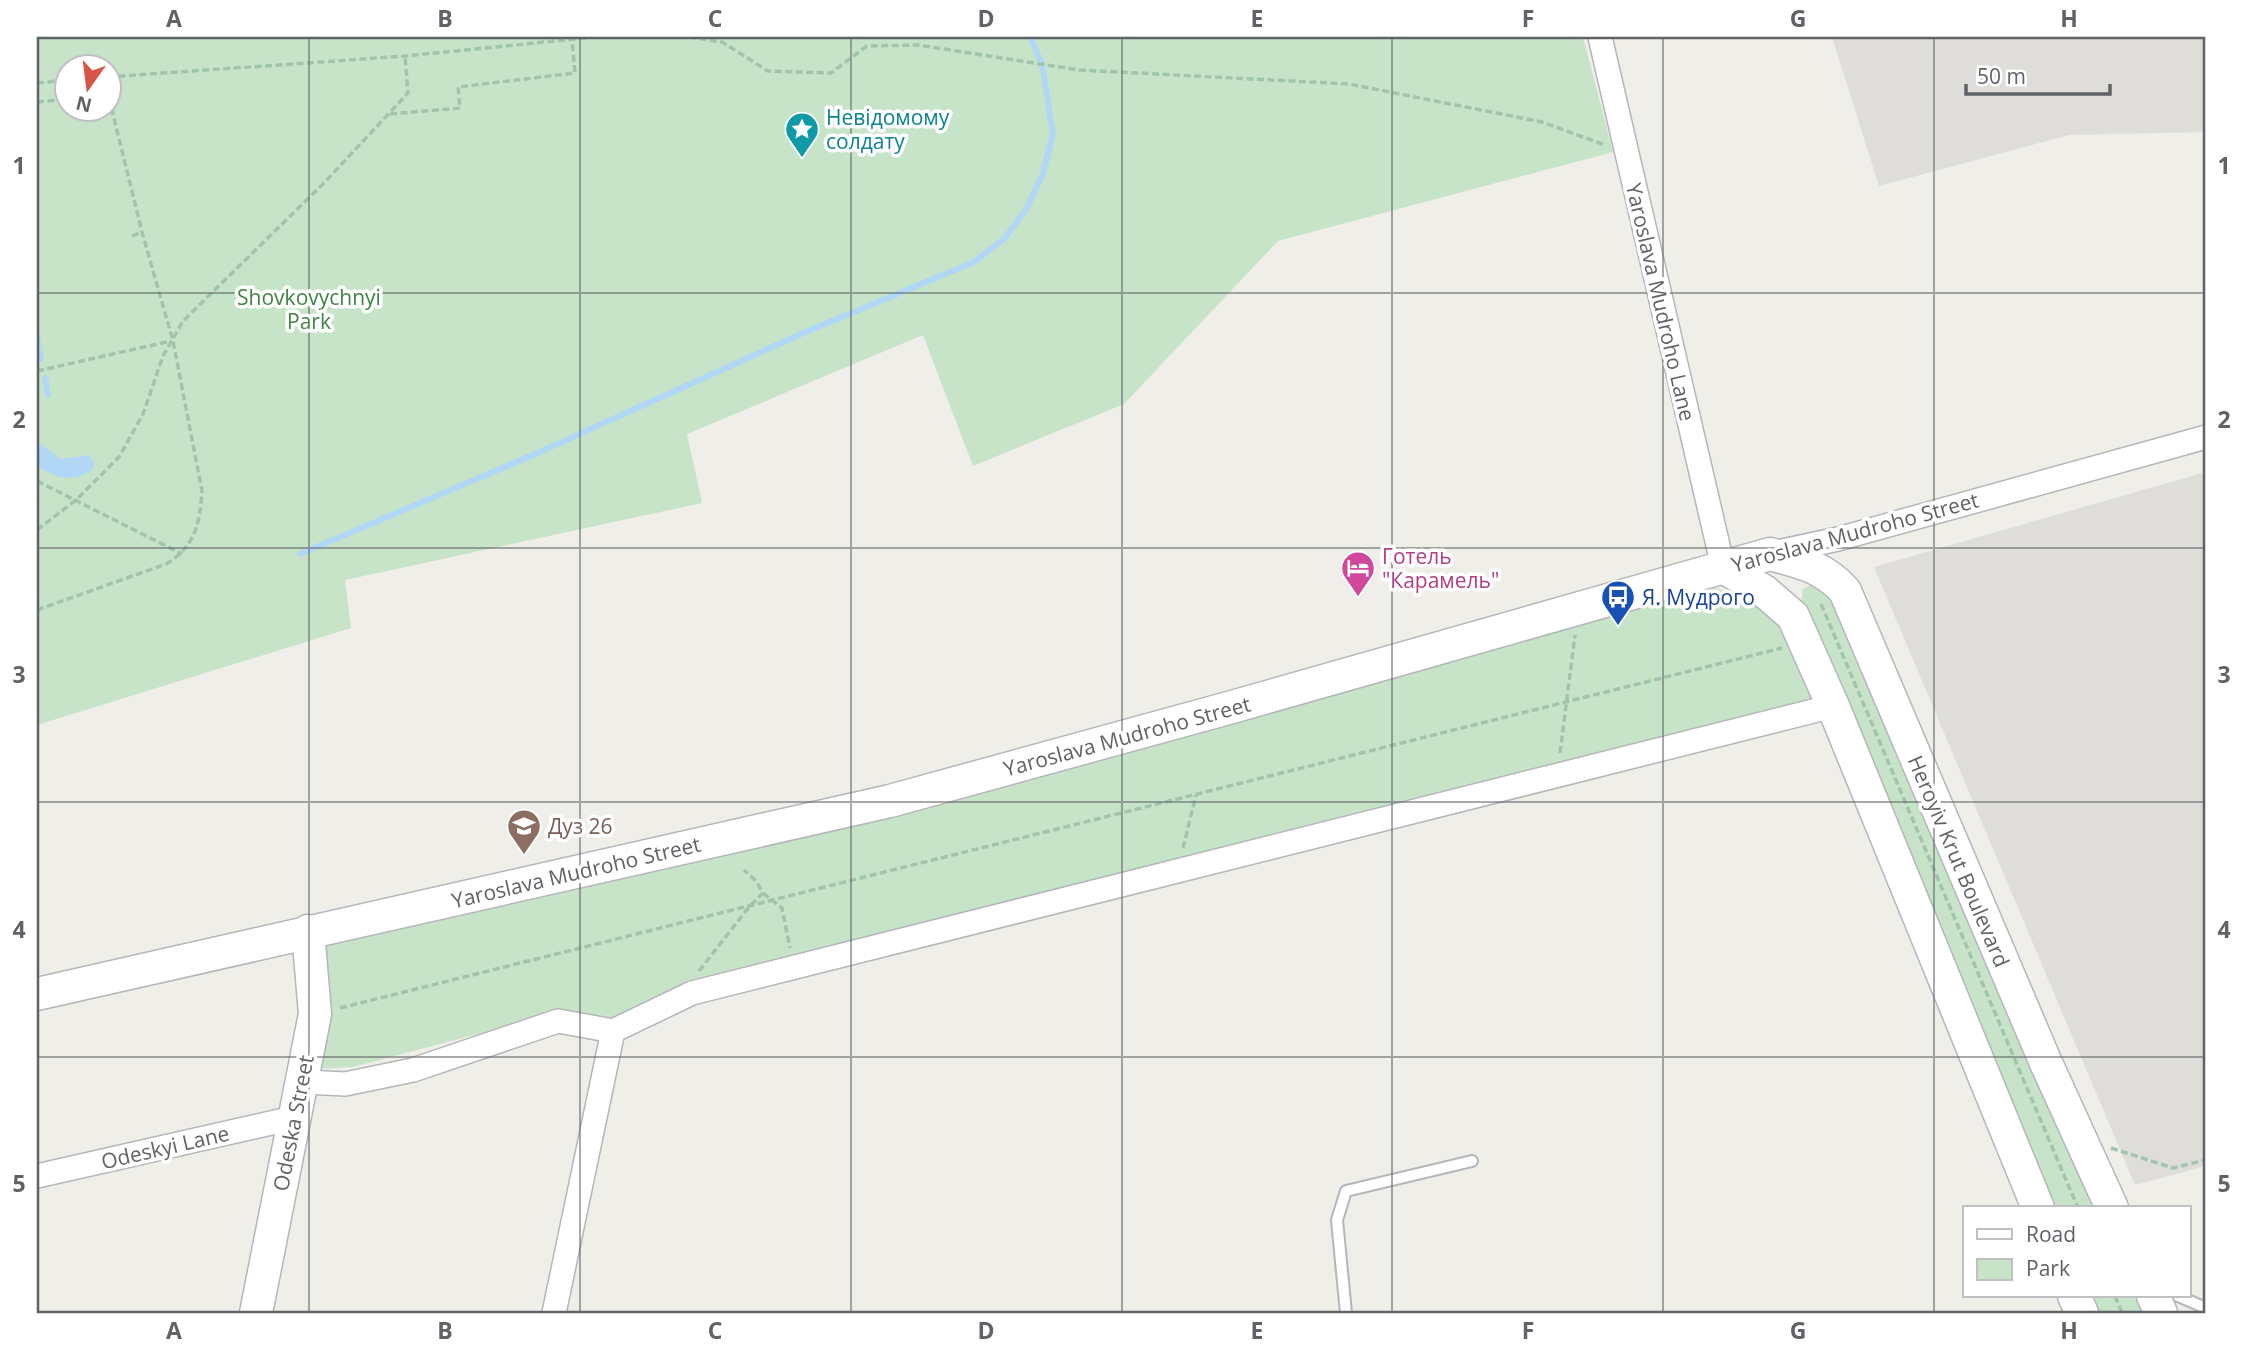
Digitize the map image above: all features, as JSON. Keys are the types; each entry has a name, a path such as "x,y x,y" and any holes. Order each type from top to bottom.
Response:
{"street":[{"name":"Yaroslava Mudroho Lane","path":"1600,37 1723,567"},
{"name":"Yaroslava Mudroho Street","path":"37,994 890,801 1770,554 1838,539 2206,437"},
{"name":"Heroyiv Krut Boulevard","path":"1770,554 1815,566 1832,576 1845,591 2079,1139 2111,1206"},
{"path":"1723,567 1764,591 1793,616 1833,706 2037,1206"},
{"path":"301,1080 345,1084 413,1070 558,1021 613,1031 692,993 1833,706"},
{"name":"Odeska Street","path":"256,1313 315,1014 308,931"},
{"path":"554,1313 613,1031"},
{"name":"Odeskyi Lane","path":"37,1176 293,1118"}],"lane":[{"path":"1346,1313 1337,1220 1346,1191 1472,1161"},
{"path":"2183,1298 2206,1308"}],"path":[{"path":"122,76 405,56 595,37"},
{"path":"688,37 722,42 768,71 831,73 867,46 918,45 1079,70 1349,84 1542,122 1627,153"},
{"path":"722,42 729,37"},
{"path":"388,114 460,108 458,87 575,73 572,38"},
{"path":"37,530 76,500 119,457 143,414 163,356 183,321 323,184 408,93 405,56"},
{"path":"37,610 166,564 182,554 193,536 201,508 202,491 173,341 142,232 116,122"},
{"path":"132,236 142,232"},
{"path":"37,371 173,341"},
{"path":"37,481 182,554"},
{"path":"1820,602 2077,1206"},
{"path":"1557,776 1578,608"},
{"path":"315,1014 1805,643"},
{"path":"1178,871 1196,795"},
{"path":"744,870 756,881 763,893 782,908 794,967"},
{"path":"692,993 699,970 763,893"},
{"path":"2043,1126 2173,1168 2206,1160"}],"shaded area":[{"path":"1832,37 2206,37 2206,132 2069,135 1879,186"},
{"path":"2206,472 2206,1166 2135,1185 1874,567"}],"green space":[{"name":"Shovkovychnyi Park","path":"37,37 1583,37 1613,152 1278,241 1124,404 973,466 923,335 687,434 702,503 345,580 351,628 37,725"},
{"path":"1819,580 1829,587 2105,1206 2048,1206 1802,603 1802,590"},
{"path":"1712,587 1748,598 1772,616 1790,642 1816,699 614,1019 597,1022 557,1013 353,1067 315,1069 317,984 326,943"},
{"path":"2085,1298 2149,1298 2155,1313 2091,1313"}],"water":[{"path":"37,441 60,459 89,455 94,462 93,469 72,478 44,470 37,466"}],"waterway":[{"path":"300,554 533,455 801,334 974,262 1005,238 1027,208 1043,173 1053,134 1042,64 1030,37"},
{"path":"37,337 41,359"},
{"path":"45,378 48,395"}],"place":[{"name":"Невідомому солдату","path":"802,159"},
{"name":"Готель \"Карамель\"","path":"1358,598"},
{"name":"Я. Мудрого","path":"1618,627"},
{"name":"Дуз 26","path":"524,856"}]}
